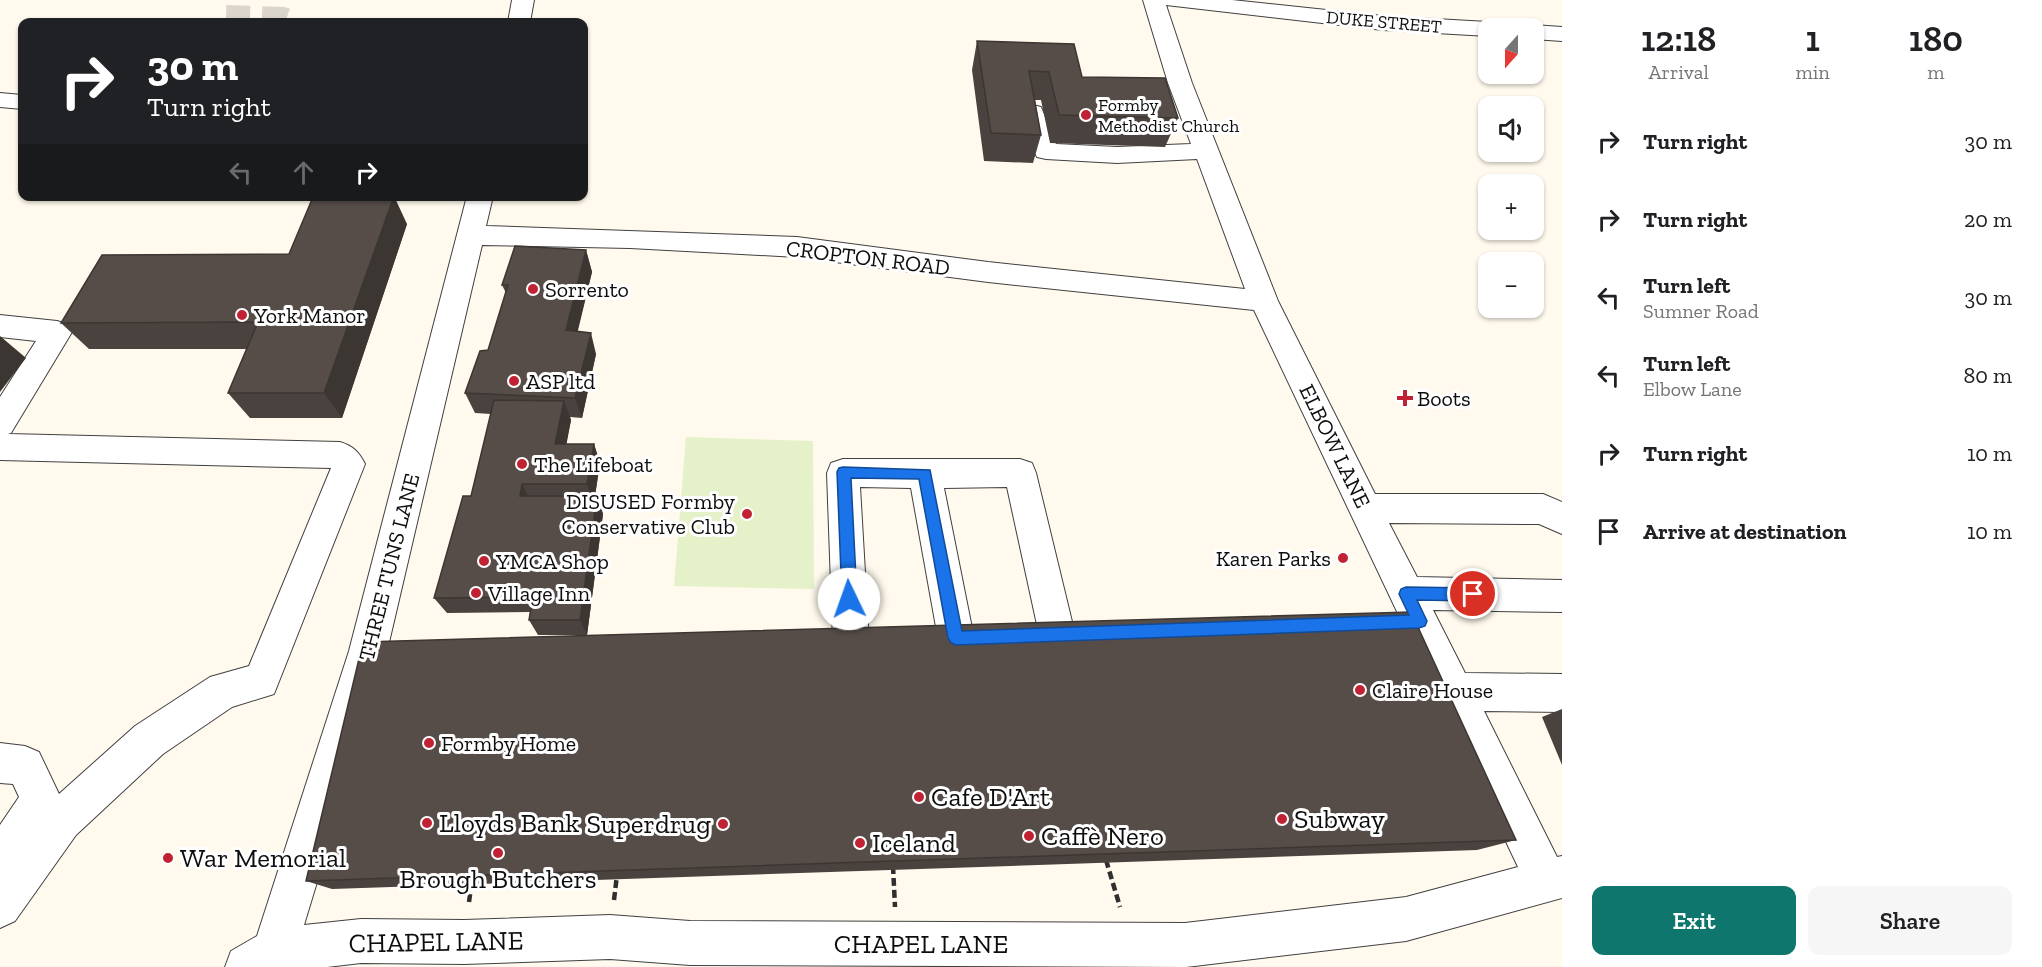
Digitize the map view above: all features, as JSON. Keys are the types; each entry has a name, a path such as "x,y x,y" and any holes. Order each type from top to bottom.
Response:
{"street":[{"path":"520,18 523,0"},
{"name":"ELBOW LANE","path":"1154,0 1180,83 1264,301 1365,508 1403,612 1454,692 1554,879"},
{"name":"DUKE STREET","path":"1173,0 1383,23 1478,28"},
{"path":"1544,33 1562,34"},
{"path":"0,100 18,102"},
{"path":"1033,112 1046,151 1117,155 1207,152"},
{"name":"THREE TUNS LANE","path":"263,962 386,651 479,201"},
{"name":"CROPTON ROAD","path":"471,235 630,239 797,247 999,274 1264,301"},
{"path":"0,326 57,332 0,424"},
{"path":"0,447 340,455 349,464 261,681 223,690 149,740 61,820 0,906"},
{"path":"851,641 843,472 925,474 1020,472 1074,634 972,637 925,474"},
{"path":"1365,508 1543,509 1562,519"},
{"path":"1403,612 1562,596"},
{"path":"1454,692 1562,693"},
{"path":"0,763 25,766 41,799 0,862"},
{"name":"CHAPEL LANE","path":"263,962 361,941 464,942 610,937 690,943 1185,945 1406,919 1554,879"}],"path":[{"path":"1104,853 1131,945"},
{"path":"893,862 896,944"},
{"path":"610,937 618,866"},
{"path":"464,942 473,873"}],"green space":[{"name":"DISUSED Formby Conservative Club","path":"686,437 813,441 814,589 674,586"}],"building":[{"path":"977,41 1074,44 1082,77 1165,78 1178,118 1059,115 1049,72 1029,71 1041,135 991,133"},
{"name":"York Manor","path":"311,201 392,201 324,393 228,393 258,322 61,323 102,255 289,254"},
{"path":"515,246 586,250 566,330 591,333 575,398 465,393 480,351 488,350 508,285 502,285"},
{"path":"494,400 564,401 555,444 594,444 587,484 522,484 520,496 597,496 580,620 529,620 533,597 434,598 463,496 471,496"},
{"path":"1411,612 1516,840 306,881 363,642"}],"tunnel":[{"path":"226,17 254,18"}],"place":[{"name":"Formby Methodist Church","path":"1086,115"},
{"name":"Sorrento","path":"533,289"},
{"name":"York Manor","path":"242,315"},
{"name":"ASP ltd","path":"514,381"},
{"name":"Boots","path":"1405,398"},
{"name":"The Lifeboat","path":"522,464"},
{"name":"DISUSED Formby Conservative Club","path":"747,514"},
{"name":"Karen Parks","path":"1343,558"},
{"name":"YMCA Shop","path":"484,561"},
{"name":"Village Inn","path":"476,593"},
{"name":"Claire House","path":"1360,690"},
{"name":"Formby Home","path":"429,743"},
{"name":"Cafe D'Art","path":"919,797"},
{"name":"Subway","path":"1282,819"},
{"name":"Lloyds Bank","path":"427,823"},
{"name":"Superdrug","path":"723,824"},
{"name":"Caffè Nero","path":"1029,836"},
{"name":"Iceland","path":"860,843"},
{"name":"Brough Butchers","path":"498,853"},
{"name":"War Memorial","path":"168,858"}],"route":[{"path":"849,599 843,472 925,474 956,638 1419,621 1406,594 1473,594"}]}
